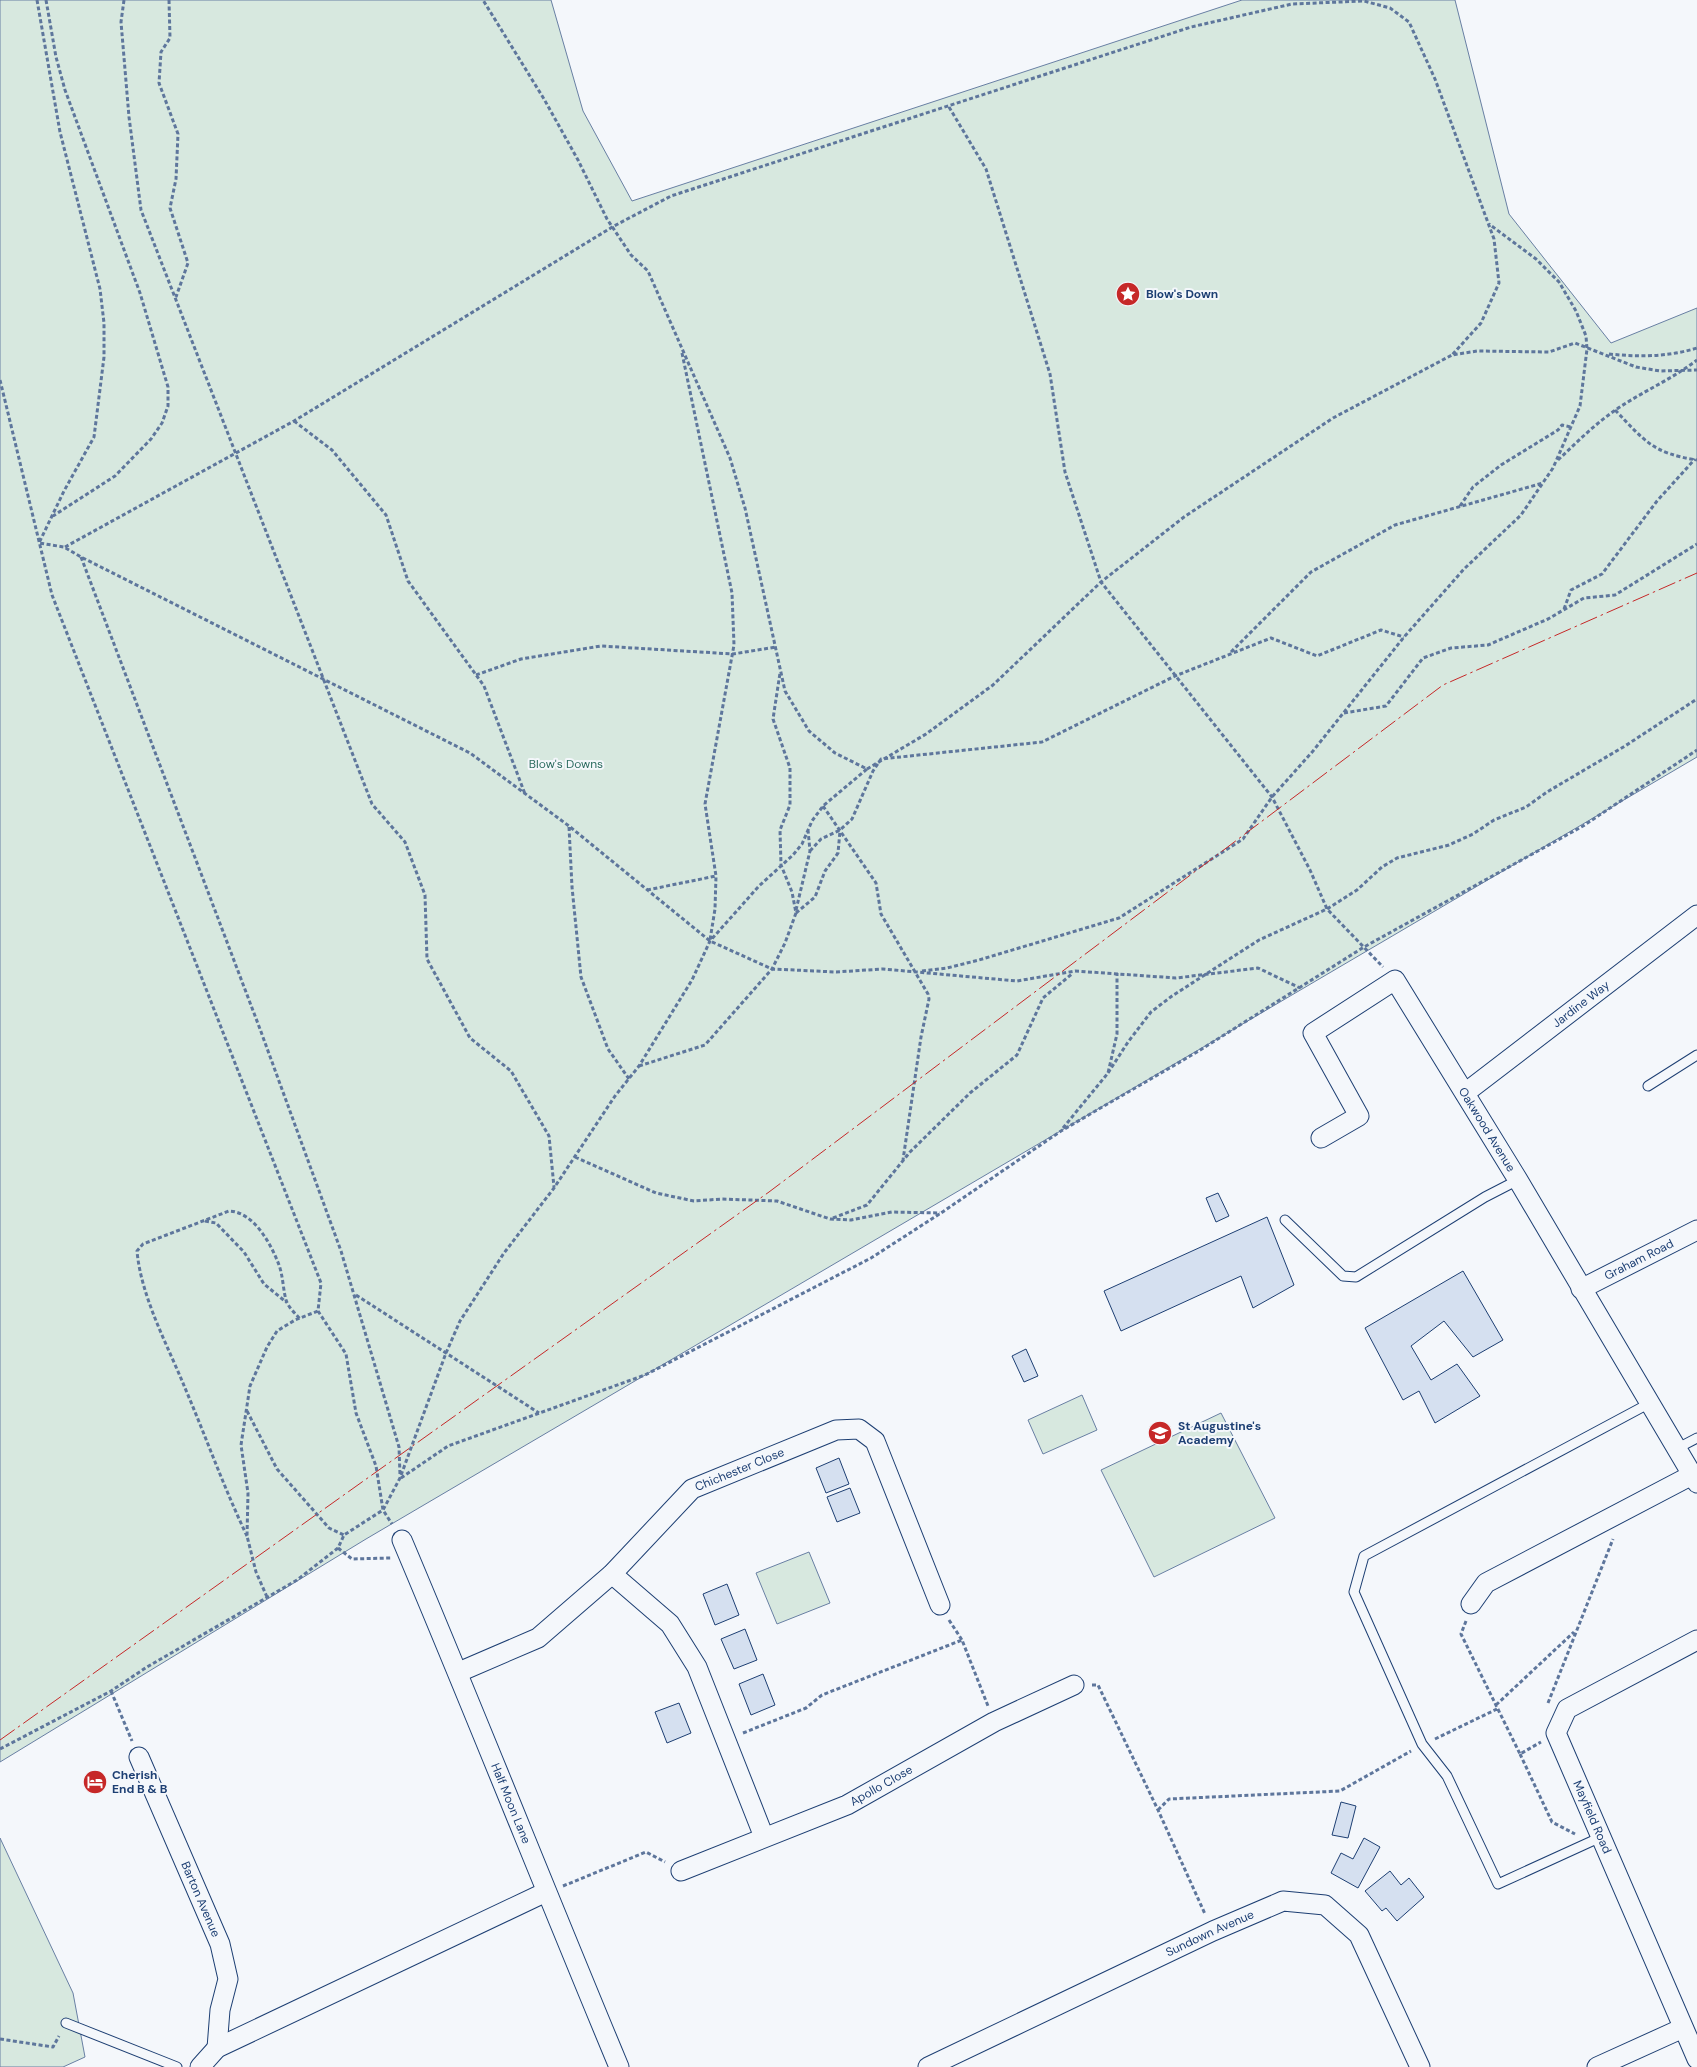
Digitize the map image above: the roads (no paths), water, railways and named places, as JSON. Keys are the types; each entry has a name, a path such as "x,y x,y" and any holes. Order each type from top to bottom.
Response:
{"street":[{"name":"Jardine Way","path":"1465,1094 1697,915"},
{"name":"Oakwood Avenue","path":"1321,1138 1359,1116 1313,1033 1395,980 1518,1180 1694,1479"},
{"name":"Graham Road","path":"1581,1289 1697,1230"},
{"name":"Chichester Close","path":"459,1672 538,1638 612,1574 692,1488 836,1430 859,1429 875,1441 940,1604"},
{"path":"1472,1604 1486,1583 1624,1510 1694,1479"},
{"name":"Half Moon Lane","path":"405,1546 459,1672 546,1892 620,2067"},
{"path":"612,1574 670,1624 697,1666 764,1837"},
{"name":"Mayfield Road","path":"1697,1640 1567,1709 1556,1733 1697,2059"},
{"name":"Apollo Close","path":"681,1871 848,1805 994,1722 1074,1685"},
{"name":"Barton Avenue","path":"136,1749 220,1944 228,1979 220,2010 217,2048"},
{"path":"200,2067 217,2048 546,1892"},
{"name":"Sundown Avenue","path":"928,2067 1213,1931 1283,1901 1325,1905 1359,1934 1420,2067"},
{"path":"1596,2067 1683,2028"}],"lane":[{"path":"1648,1086 1697,1055"},
{"path":"1285,1220 1343,1276 1356,1277 1486,1197 1518,1180"},
{"path":"1601,1837 1498,1884 1447,1776 1422,1744 1354,1592 1364,1556 1650,1403"},
{"path":"1676,1449 1697,1438"},
{"path":"66,2023 177,2067"}],"place":[{"name":"Blow's Down","path":"1128,294"},
{"name":"St Augustine's Academy","path":"1160,1433"},
{"name":"Cherish End B & B","path":"95,1782"}],"park label":[{"name":"Blow's Downs","path":"566,764"}]}
